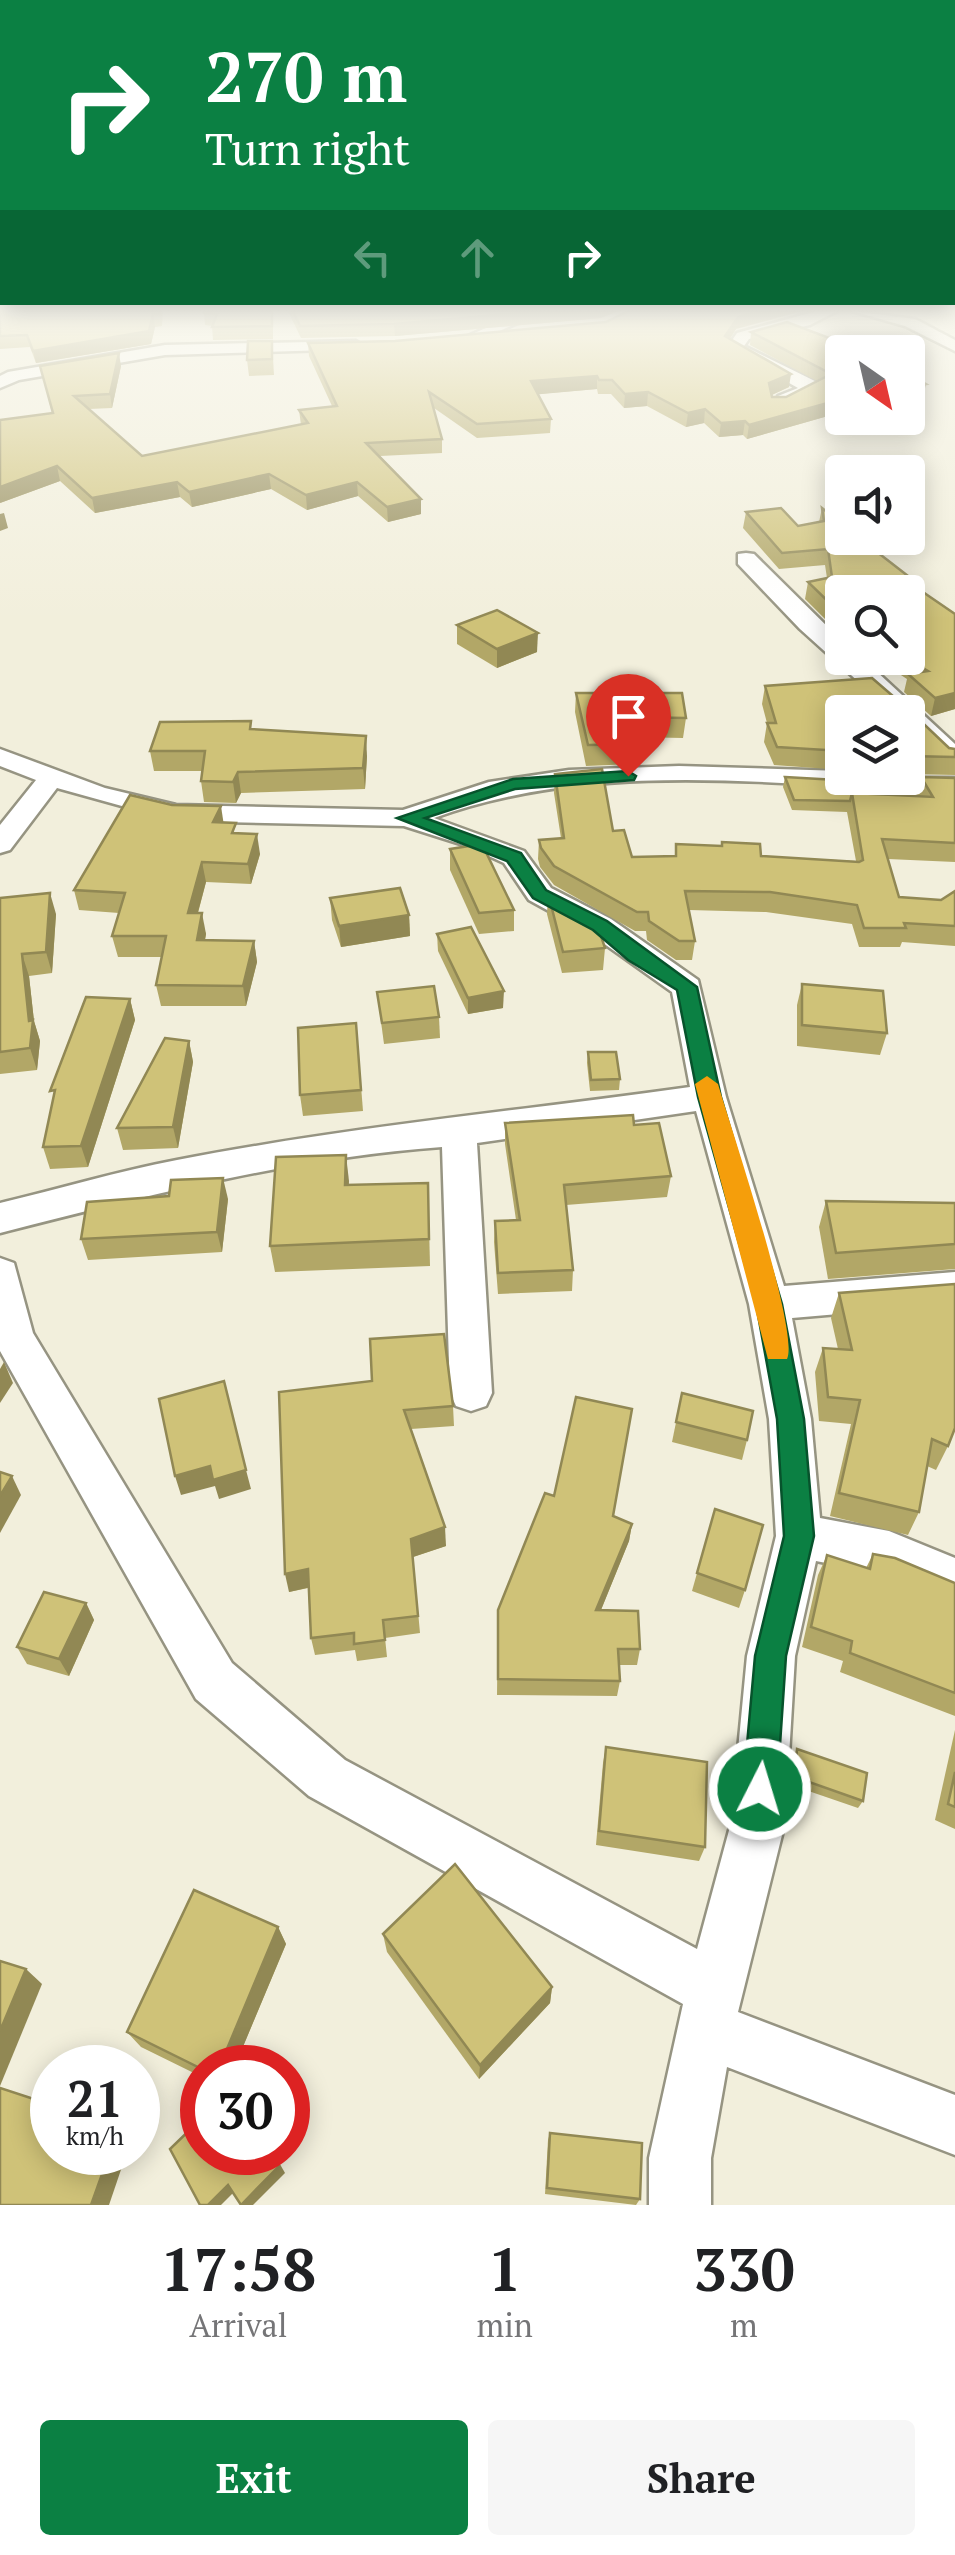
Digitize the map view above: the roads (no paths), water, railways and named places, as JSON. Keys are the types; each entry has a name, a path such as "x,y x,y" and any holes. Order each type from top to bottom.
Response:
{"street":[{"path":"746,559 825,638"},
{"path":"867,675 955,758"},
{"path":"0,757 96,794 176,813 224,818 406,818 477,840 514,857 540,894 600,926 636,955 687,987 709,1097 769,1304 790,1419 799,1536 770,1656 758,1822 709,2008 680,2158 680,2205"},
{"path":"406,818 513,784 595,776 765,776 955,786"},
{"path":"0,844 52,777"},
{"path":"0,1218 176,1174 387,1138 460,1133 709,1097"},
{"path":"460,1133 471,1393"},
{"path":"0,1274 13,1336 214,1681 327,1778 709,2008 955,2126"},
{"path":"769,1304 955,1288"},
{"path":"799,1536 888,1553 955,1582"}]}
